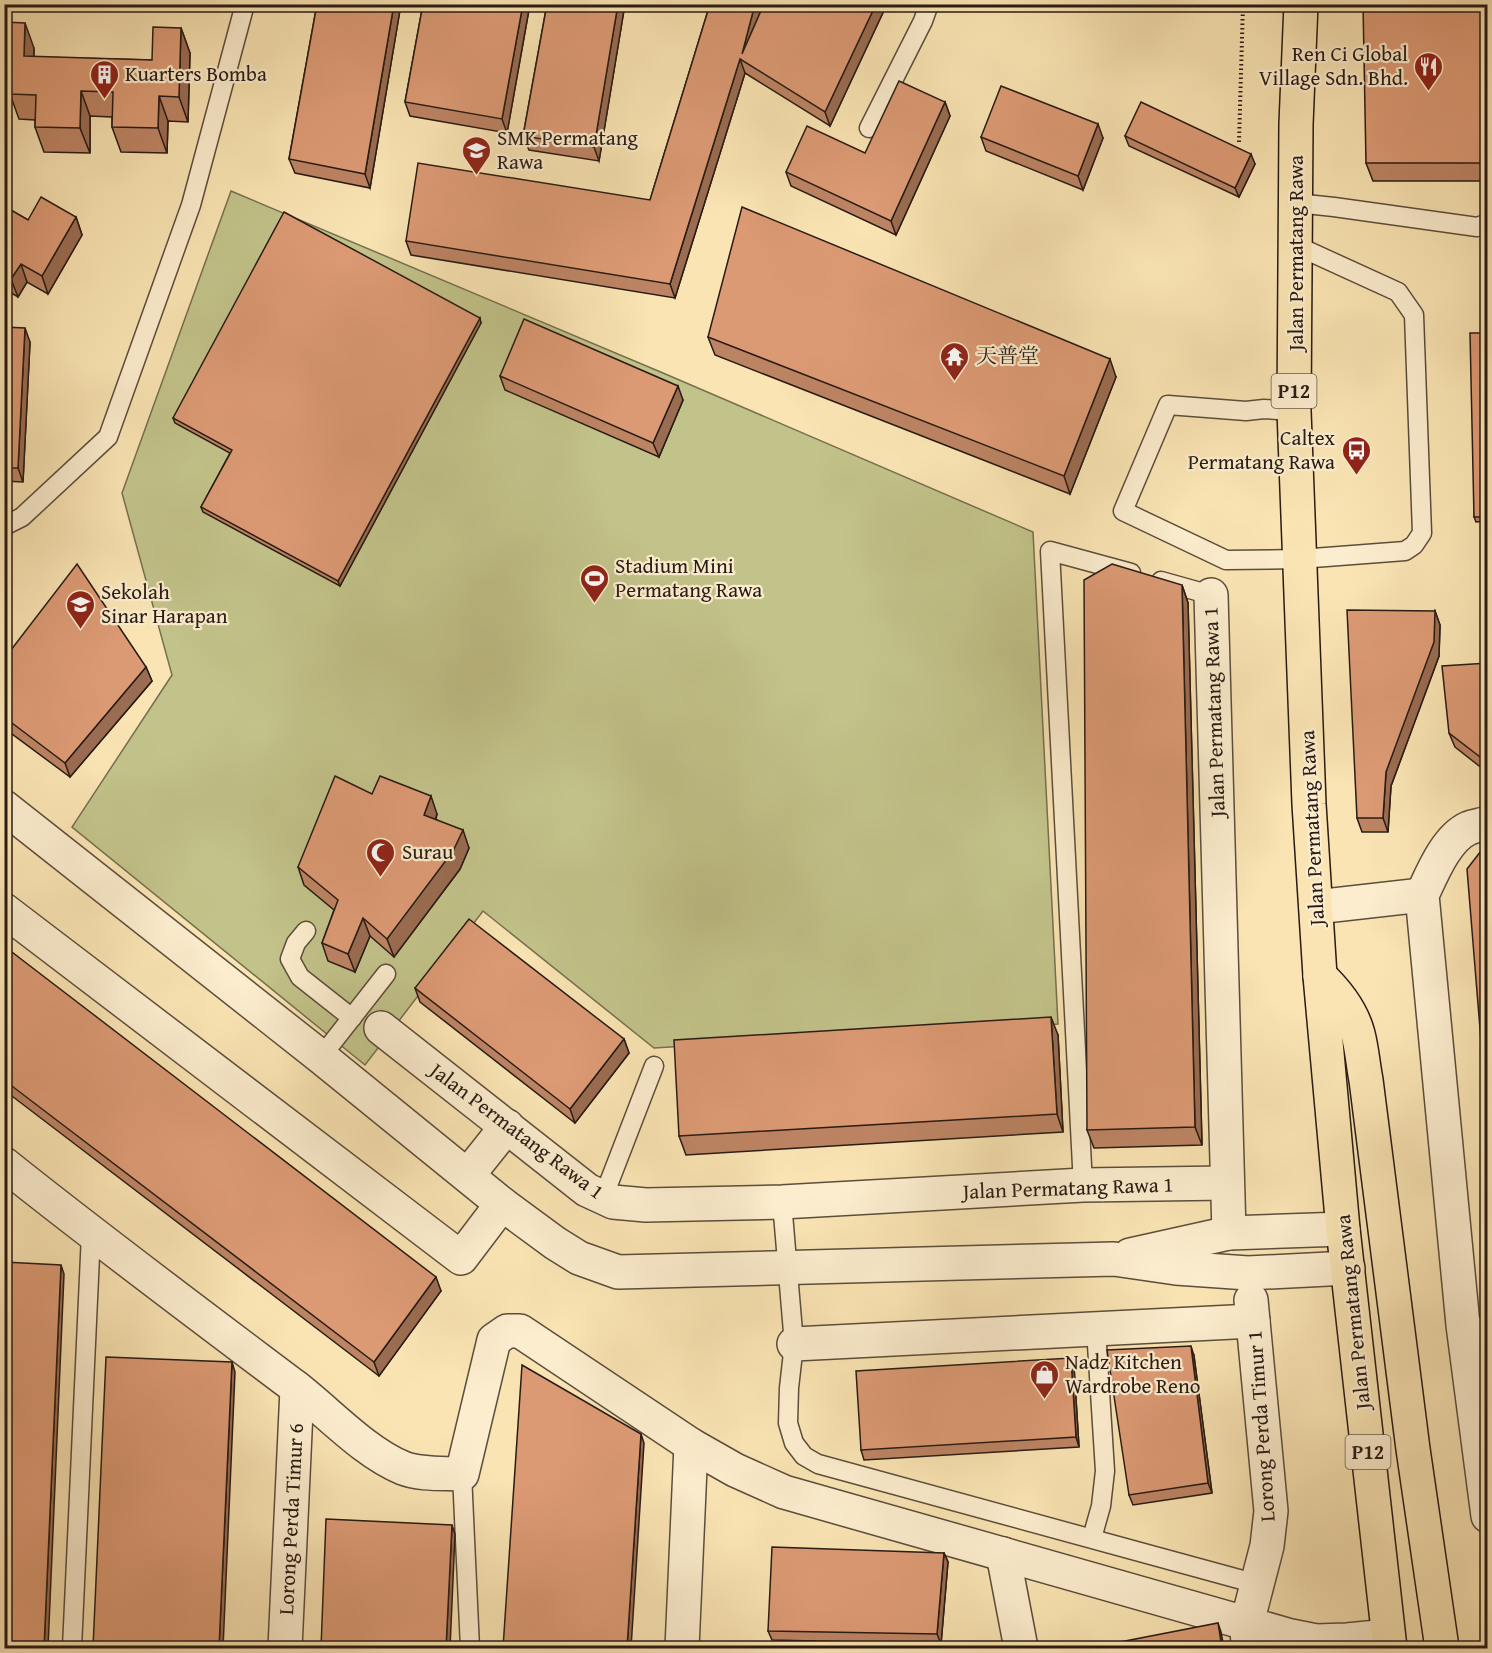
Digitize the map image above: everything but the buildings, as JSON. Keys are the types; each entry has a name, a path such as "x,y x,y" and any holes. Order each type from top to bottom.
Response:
{"main road":[{"name":"Jalan Permatang Rawa","path":"1301,4 1296,124 1294,411 1309,804 1320,976 1343,1229 1389,1642"},
{"path":"1320,976 1335,990 1358,1033 1413,1449 1442,1648"}],"street":[{"name":"Jalan Permatang Rawa 1","path":"366,1023 507,1126 587,1190 613,1202 646,1205 782,1202 1083,1185 1227,1183 1211,595"},
{"path":"4,807 321,1057 502,1204 555,1244 579,1258 618,1272 1114,1258 1176,1268 1248,1273 1348,1268"},
{"path":"1488,823 1467,829 1451,843 1422,895 1475,1326 1488,1516"},
{"path":"1316,907 1422,895"},
{"path":"4,910 461,1258 502,1204"},
{"path":"468,1175 507,1126"},
{"path":"4,1164 92,1234 297,1389 375,1453 404,1468 428,1473 462,1474 494,1341 507,1331 520,1331 691,1445 735,1470 784,1492 1003,1554 1248,1636 1295,1642 1347,1640 1389,1642"},
{"path":"1227,1183 1228,1233"},
{"path":"1114,1258 1228,1233 1343,1229"},
{"name":"Lorong Perda Timur 1","path":"1248,1273 1271,1511 1267,1546 1257,1584 1248,1636"},
{"path":"794,1344 1253,1321"},
{"name":"Lorong Perda Timur 6","path":"285,1648 297,1389"},
{"path":"682,1648 691,1445"},
{"path":"1003,1554 1021,1648"}],"lane":[{"path":"4,526 22,517 108,436 191,205 245,4"},
{"path":"869,128 923,21 929,4"},
{"path":"1296,203 1477,227 1488,224"},
{"path":"1294,411 1264,409 1246,411 1168,405 1123,511 1226,560 1300,559 1405,551 1414,545 1422,533 1414,315 1398,292 1295,244"},
{"path":"1083,1185 1050,551 1211,595"},
{"path":"306,931 296,943 290,959 300,977 366,1023"},
{"path":"321,1057 366,1023 386,974"},
{"path":"603,1198 654,1066"},
{"path":"782,1202 794,1344 788,1423 794,1443 804,1456 818,1464 1257,1584"},
{"path":"72,1648 92,1234"},
{"path":"1092,1538 1101,1506 1105,1471 1096,1329"},
{"path":"462,1474 470,1648"}],"path":[{"path":"1239,142 1244,4"}],"green space":[{"name":"Stadium Mini Permatang Rawa","path":"231,191 1033,532 1058,1024 654,1048 483,911 365,1065 72,827 172,675 122,493"}],"place":[{"name":"Ren Ci Global Village Sdn. Bhd.","path":"1429,92"},
{"name":"Kuarters Bomba","path":"104,100"},
{"name":"SMK Permatang Rawa","path":"476,176"},
{"name":"天普堂","path":"955,382"},
{"name":"Caltex Permatang Rawa","path":"1356,476"},
{"name":"Stadium Mini Permatang Rawa","path":"594,604"},
{"name":"Sekolah Sinar Harapan","path":"80,630"},
{"name":"Surau","path":"381,878"},
{"name":"Nadz Kitchen Wardrobe Reno","path":"1044,1400"}]}
